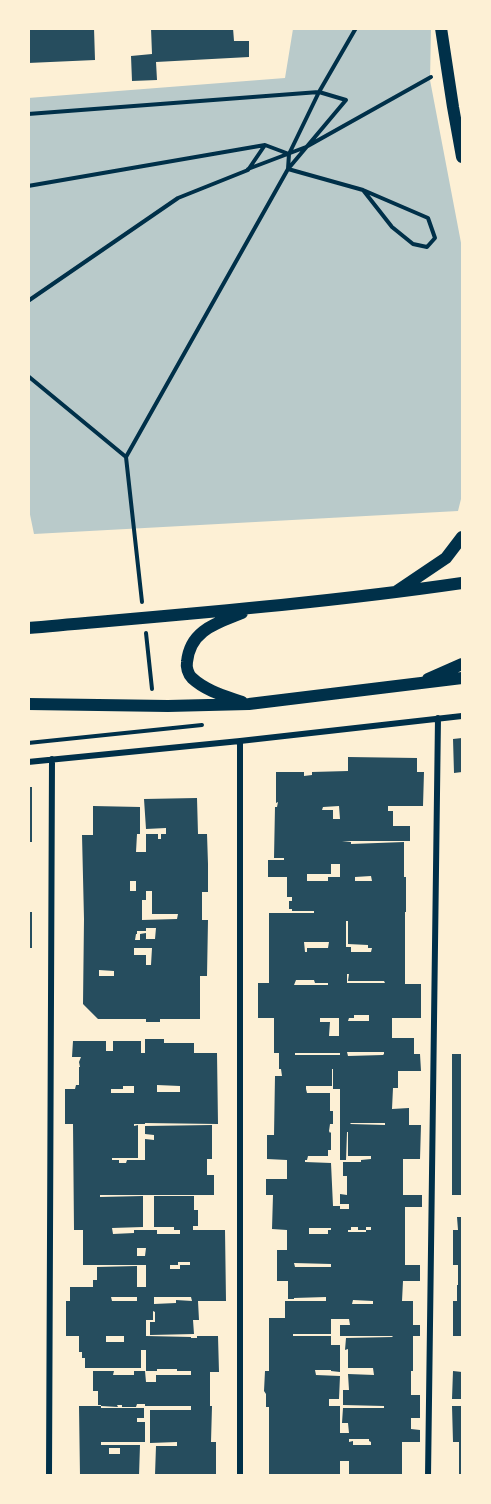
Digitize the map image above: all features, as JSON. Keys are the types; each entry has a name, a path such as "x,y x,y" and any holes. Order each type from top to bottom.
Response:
{"main road":[{"path":"441,29 462,157"},
{"path":"393,593 446,558 462,537"},
{"path":"28,628 257,608 462,584"},
{"path":"249,704 206,688 190,677 186,666 188,652 198,634 212,625 257,608"},
{"path":"419,683 462,664"},
{"path":"28,704 154,706 249,704 462,678"}],"street":[{"path":"28,762 462,716"},
{"path":"428,1476 438,718"},
{"path":"240,741 240,1476"},
{"path":"49,1476 52,759"}],"path":[{"path":"288,169 289,154 319,92 356,28"},
{"path":"28,301 178,198 306,147 447,68"},
{"path":"28,114 319,92 346,100 288,169 126,457 156,730"},
{"path":"28,186 265,145 289,154"},
{"path":"248,170 265,145"},
{"path":"288,169 363,190 428,218 435,238 427,247 413,244 392,227 363,190"},
{"path":"28,376 126,457"}],"shaded area":[{"path":"293,29 431,29 430,80 462,248 462,495 458,511 34,534 28,505 28,98 285,78"}],"building":[{"path":"28,28 94,28 95,60 28,63"},
{"path":"151,28 233,28 234,41 249,41 249,57 156,62 157,80 132,81 131,56 152,54"},
{"path":"462,738 462,772 454,773 453,739"},
{"path":"348,757 417,758 417,772 424,772 423,806 388,806 388,811 393,811 393,826 410,826 410,841 342,841 351,842 351,844 404,842 405,984 421,984 421,1018 392,1018 392,1038 414,1038 414,1054 420,1054 421,1071 398,1071 398,1088 393,1088 392,1109 409,1108 409,1125 421,1125 420,1159 403,1159 403,1195 422,1195 422,1207 405,1207 405,1265 420,1265 420,1281 403,1281 402,1301 413,1301 413,1325 420,1325 420,1336 413,1336 411,1395 420,1395 420,1418 411,1418 411,1429 420,1430 420,1442 402,1442 402,1476 349,1475 349,1461 340,1461 340,1476 269,1476 269,1407 266,1407 264,1391 265,1371 269,1371 269,1318 285,1318 285,1301 326,1301 326,1297 288,1299 288,1281 277,1281 277,1250 287,1250 287,1230 272,1229 273,1195 266,1195 266,1179 287,1179 287,1160 267,1159 267,1135 274,1135 275,1076 282,1076 281,1069 279,1069 279,1053 274,1053 274,1018 258,1018 258,983 269,983 269,913 314,913 314,911 289,909 289,901 292,901 292,897 287,897 287,877 268,877 268,860 284,860 284,858 274,858 275,807 278,802 276,803 276,772 304,772 304,776 312,775 312,772 348,771","holes":["339,806 340,819 333,819 333,810 322,810 323,807","331,864 340,864 340,877 328,877 328,881 307,881 307,874 331,874","371,876 372,881 355,881 355,877","346,921 348,921 348,944 368,945 368,948 372,948 371,952 351,952 351,947 346,947","304,942 329,942 328,948 307,948 305,952","347,974 349,974 348,981 384,981 385,983 347,983","296,980 314,980 315,983 328,983 328,985 294,985","354,1015 369,1015 369,1021 348,1021 349,1018 354,1018","320,1018 339,1018 339,1036 329,1036 330,1022 320,1022","347,1052 384,1052 383,1055 348,1056","295,1053 340,1053 340,1055 295,1055","333,1069 333,1089 340,1089 340,1160 346,1160 347,1132 348,1156 371,1156 371,1159 361,1160 361,1162 343,1162 343,1176 347,1176 347,1195 340,1194 340,1204 349,1204 349,1209 333,1206 331,1163 305,1162 308,1156 328,1156 328,1150 331,1150 330,1124 333,1124 330,1093 307,1093 306,1086 332,1086","351,1123 385,1123 385,1125 350,1124","351,1227 358,1227 358,1230 366,1230 366,1232 348,1232 348,1230 351,1230","309,1228 331,1228 328,1234 309,1234","294,1263 331,1264 331,1267 295,1267","353,1300 373,1301 373,1304 352,1304","331,1319 349,1319 350,1325 340,1325 340,1336 393,1337 346,1338 348,1368 373,1368 374,1375 348,1374 349,1390 343,1390 343,1405 384,1406 384,1408 343,1408 342,1423 348,1423 349,1433 340,1433 340,1406 329,1406 329,1399 339,1399 340,1376 316,1375 315,1370 340,1372 340,1345 331,1345 331,1336 293,1336 293,1334 331,1334","349,1439 369,1439 371,1445 353,1445 353,1441 349,1442"]},
{"path":"28,787 32,787 32,842 28,842"},
{"path":"197,798 198,834 207,834 208,892 202,892 202,920 208,920 207,976 200,976 200,1019 160,1019 160,1022 146,1022 146,1019 98,1019 83,1004 82,835 93,835 93,806 140,807 140,834 137,834 136,852 146,852 146,834 158,834 158,839 161,839 161,834 166,834 166,828 146,829 144,799","holes":["130,881 136,881 136,891 130,891","146,891 152,891 152,914 178,914 177,919 142,920 142,900 146,900","146,928 156,928 155,939 146,939 146,933 140,934 140,940 135,940 137,931 146,931","134,948 152,948 151,965 146,965 146,955 134,955","99,970 114,971 114,976 99,976"]},
{"path":"28,912 32,912 32,948 28,948"},
{"path":"145,1039 164,1039 164,1043 194,1043 194,1053 217,1053 218,1124 134,1124 134,1126 138,1125 138,1158 112,1158 112,1160 119,1160 119,1163 126,1163 127,1160 145,1160 145,1139 154,1140 154,1135 145,1134 145,1126 212,1125 212,1159 207,1159 207,1175 214,1175 214,1195 100,1195 100,1197 143,1196 143,1227 112,1228 113,1234 134,1233 134,1230 157,1230 157,1234 180,1234 180,1230 174,1230 174,1227 154,1227 154,1196 194,1196 194,1210 198,1210 198,1226 193,1226 193,1230 225,1230 226,1301 198,1301 199,1320 193,1320 194,1334 150,1335 150,1322 155,1322 155,1312 153,1311 153,1320 146,1320 146,1336 197,1338 197,1336 218,1336 219,1372 210,1372 211,1442 216,1442 216,1476 155,1475 156,1446 177,1446 177,1442 150,1443 150,1410 191,1410 191,1406 137,1404 136,1407 101,1406 98,1405 98,1391 93,1391 93,1371 114,1371 113,1375 134,1375 134,1371 145,1371 146,1382 156,1382 156,1375 191,1375 191,1371 157,1369 157,1371 146,1371 146,1350 141,1350 141,1368 85,1368 85,1358 82,1358 82,1352 79,1352 79,1336 66,1336 66,1301 70,1301 70,1287 93,1287 93,1280 97,1280 97,1267 137,1266 137,1287 146,1287 146,1265 83,1265 83,1230 74,1230 73,1124 65,1124 65,1089 75,1089 76,1085 79,1085 81,1057 72,1057 73,1041 106,1041 106,1051 113,1051 113,1041 141,1041 141,1053 145,1053","holes":["157,1085 180,1086 180,1092 157,1092","134,1086 134,1093 111,1093 111,1089","137,1248 146,1248 145,1256 137,1256","178,1262 190,1262 190,1265 180,1265 180,1269 170,1269 170,1265 178,1265","111,1297 137,1297 137,1301 112,1301","154,1297 191,1297 192,1301 176,1300 176,1303 154,1304","106,1336 124,1336 124,1342 106,1342"]},
{"path":"452,1054 462,1054 462,1195 452,1195"},
{"path":"457,1217 462,1217 462,1336 453,1336 453,1301 457,1301 458,1265 453,1265 453,1230 458,1230"},
{"path":"453,1371 462,1372 462,1399 452,1399"},
{"path":"79,1406 144,1408 144,1418 137,1418 137,1422 145,1422 145,1442 101,1442 101,1445 140,1445 139,1476 80,1476","holes":["109,1448 120,1448 120,1454 109,1454"]},
{"path":"452,1406 462,1406 462,1476 459,1476 459,1442 453,1442"}]}
